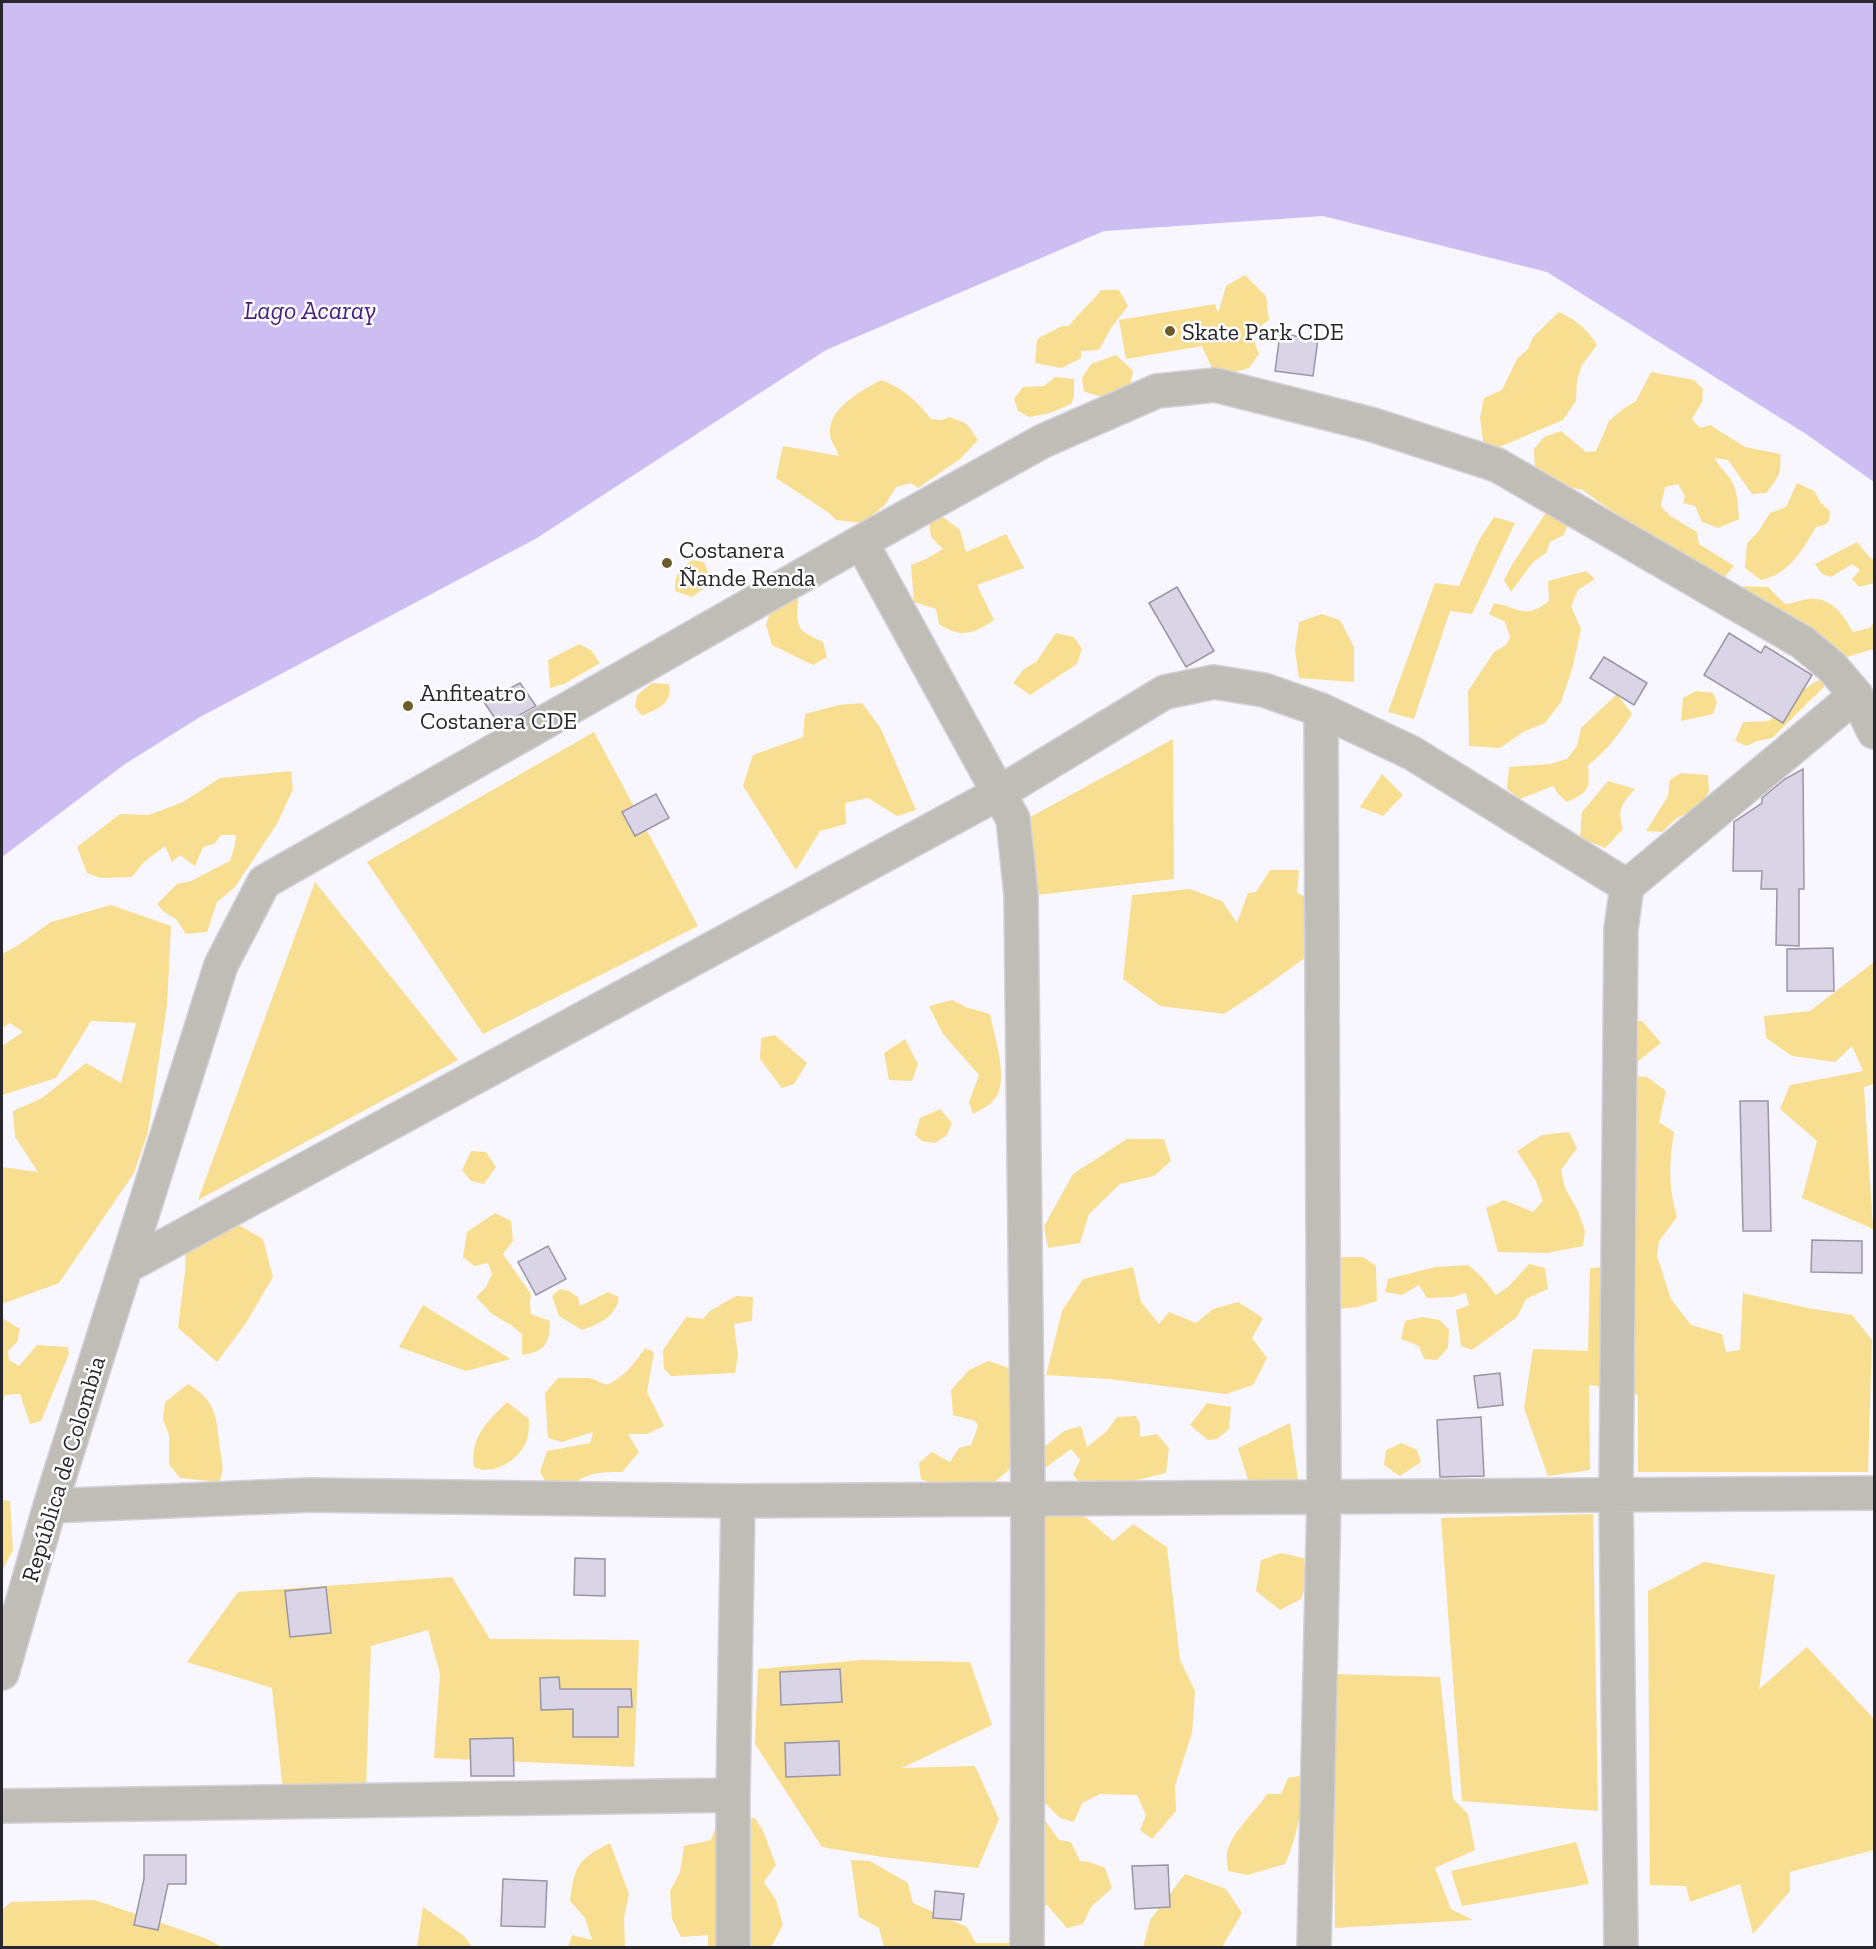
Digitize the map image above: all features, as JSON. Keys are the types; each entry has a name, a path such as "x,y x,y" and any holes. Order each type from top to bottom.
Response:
{"street":[{"name":"República de Colombia","path":"2,1673 50,1506 221,965 264,882 1043,441 1157,391 1215,385 1370,424 1497,465 1802,642 1832,667 1856,695 1875,732"},
{"path":"861,542 1013,819 1021,895 1028,1499 1027,1947"},
{"path":"127,1266 999,793 1165,692 1214,682 1264,690 1321,710 1412,753 1627,885"},
{"path":"1621,1947 1616,1495 1621,928 1627,885 1856,695"},
{"path":"1314,1947 1324,1497 1321,710"},
{"path":"50,1506 310,1495 738,1501 1875,1493"},
{"path":"733,1947 738,1501"},
{"path":"2,1806 733,1795"}],"shaded area":[{"path":"1245,275 1266,296 1269,320 1254,334 1259,354 1249,368 1216,377 1202,346 1126,359 1119,320 1215,304 1218,313 1226,286"},
{"path":"1101,290 1119,290 1128,306 1111,328 1099,350 1081,351 1081,358 1062,368 1035,363 1037,339 1062,326 1069,326"},
{"path":"1559,312 1581,326 1597,345 1582,365 1577,380 1576,401 1563,420 1492,450 1483,441 1480,418 1484,398 1502,390 1517,359 1528,349 1533,337"},
{"path":"1116,355 1133,371 1130,387 1107,396 1084,391 1082,378 1091,364"},
{"path":"1651,372 1694,380 1703,389 1702,402 1692,419 1700,428 1710,425 1745,447 1780,454 1780,471 1774,483 1766,493 1752,494 1728,460 1715,458 1734,487 1739,519 1718,528 1702,522 1695,506 1683,503 1685,496 1678,484 1665,487 1661,506 1670,516 1697,532 1699,544 1734,566 1722,580 1583,490 1564,486 1535,469 1534,449 1544,437 1561,431 1586,452 1596,451 1609,421 1636,401"},
{"path":"1055,377 1074,379 1074,397 1071,404 1050,413 1029,417 1018,411 1014,399 1023,387 1044,386"},
{"path":"881,380 909,396 931,419 942,420 950,417 967,424 978,440 960,459 918,488 911,483 896,487 885,505 863,523 836,520 776,478 783,446 839,456 830,434 834,416 848,401"},
{"path":"1797,483 1814,491 1821,503 1830,511 1829,521 1825,525 1816,527 1787,567 1761,580 1745,568 1747,543 1758,532 1770,513 1786,507"},
{"path":"1551,505 1569,520 1564,535 1550,542 1546,553 1533,562 1511,592 1504,580"},
{"path":"943,517 960,530 966,552 1006,534 1024,568 977,585 994,620 973,632 960,633 939,624 936,609 914,602 911,565 943,549 931,537 929,522"},
{"path":"1494,517 1515,523 1472,614 1450,611 1414,719 1388,712 1435,583 1459,586 1479,540"},
{"path":"1857,542 1874,560 1874,583 1859,587 1852,579 1860,570 1852,564 1831,577 1822,574 1815,564"},
{"path":"693,560 704,562 712,582 692,597 675,591 678,572"},
{"path":"1586,571 1595,579 1578,590 1571,606 1581,629 1573,666 1561,702 1545,723 1523,732 1500,748 1469,746 1468,691 1494,652 1506,645 1510,637 1505,622 1489,614 1494,603 1522,611 1534,610 1549,601 1548,581"},
{"path":"1736,586 1768,587 1785,604 1809,599 1824,601 1836,608 1853,632 1870,628 1874,622 1874,649 1843,658 1822,644 1815,631"},
{"path":"785,592 798,599 798,622 803,630 823,642 827,657 813,665 772,645 766,625 774,598"},
{"path":"1322,614 1340,620 1354,647 1354,682 1299,678 1295,650 1299,622"},
{"path":"1056,633 1074,637 1082,649 1077,664 1030,695 1013,683 1024,669 1036,662"},
{"path":"579,644 591,650 600,663 564,684 550,688 548,660"},
{"path":"1823,677 1824,687 1772,738 1747,746 1735,741 1743,722 1768,721 1779,714 1803,690"},
{"path":"652,683 669,684 669,697 659,708 642,716 635,707 637,695"},
{"path":"1696,691 1713,693 1717,702 1713,714 1681,721 1683,698"},
{"path":"1617,694 1632,714 1612,742 1588,765 1588,784 1580,796 1567,802 1553,786 1520,799 1507,789 1509,767 1550,764 1567,759 1577,746 1581,728"},
{"path":"862,703 881,729 916,810 897,816 868,798 845,803 846,824 820,831 796,870 743,786 753,755 803,737 805,714 839,705"},
{"path":"594,732 698,926 483,1034 367,862"},
{"path":"1173,739 1174,879 1037,895 1023,821"},
{"path":"291,771 293,789 278,822 235,887 217,902 207,932 186,934 176,919 164,912 157,904 177,884 191,881 230,861 236,835 221,835 214,844 203,847 195,866 180,855 172,862 165,846 143,863 132,877 101,878 87,873 77,847 120,814 149,815 183,802 220,778"},
{"path":"1681,773 1708,775 1709,792 1698,808 1677,818 1662,832 1646,831 1668,796 1670,780"},
{"path":"1382,774 1403,795 1383,816 1360,807"},
{"path":"1608,781 1635,789 1626,799 1620,812 1623,829 1605,848 1580,838 1582,812"},
{"path":"1270,870 1299,870 1297,893 1306,897 1306,957 1224,1014 1160,1006 1123,979 1132,895 1190,889 1222,901 1237,923 1248,893 1256,892"},
{"path":"315,882 458,1060 198,1200"},
{"path":"111,905 171,926 167,1005 148,1132 134,1173 59,1283 2,1304 2,1167 38,1172 15,1137 13,1111 42,1098 86,1063 121,1083 136,1023 91,1021 56,1078 2,1095 2,1046 23,1032 10,1023 2,1028 2,954 51,922"},
{"path":"1874,962 1874,1084 1864,1087 1873,1229 1802,1198 1817,1141 1780,1109 1790,1085 1863,1071 1852,1046 1835,1062 1792,1056 1766,1038 1764,1016 1810,1011"},
{"path":"952,1000 968,1008 990,1014 1000,1059 1001,1083 998,1093 991,1103 973,1114 969,1102 979,1075 943,1034 929,1006"},
{"path":"1630,1020 1642,1021 1661,1043 1632,1066"},
{"path":"775,1035 807,1063 794,1084 782,1088 760,1059 761,1038"},
{"path":"905,1039 918,1064 912,1081 889,1080 884,1053"},
{"path":"1635,1076 1647,1077 1666,1091 1659,1122 1674,1132 1670,1174 1677,1217 1659,1241 1657,1256 1671,1299 1691,1325 1722,1334 1726,1352 1740,1350 1743,1293 1807,1308 1852,1315 1872,1340 1868,1472 1638,1472 1638,1394 1627,1397 1605,1387 1589,1385 1590,1470 1548,1476 1524,1408 1533,1349 1588,1351 1590,1268 1606,1267"},
{"path":"940,1109 952,1123 947,1135 935,1143 922,1141 915,1135 920,1118"},
{"path":"1569,1132 1577,1148 1561,1170 1565,1188 1578,1211 1585,1231 1583,1246 1547,1253 1498,1252 1486,1208 1504,1200 1533,1212 1543,1201 1536,1181 1517,1151 1542,1135"},
{"path":"1127,1139 1164,1139 1171,1161 1154,1176 1120,1184 1089,1214 1080,1243 1048,1248 1044,1226 1073,1174"},
{"path":"471,1151 486,1152 496,1167 484,1184 471,1181 462,1170"},
{"path":"495,1213 511,1221 513,1241 503,1254 531,1294 531,1314 550,1321 549,1335 545,1345 530,1354 522,1355 522,1334 492,1314 476,1297 486,1287 492,1274 488,1263 474,1266 463,1257 467,1232"},
{"path":"234,1222 263,1239 273,1277 246,1323 217,1362 178,1328 186,1245"},
{"path":"1337,1257 1363,1257 1376,1266 1377,1301 1357,1307 1338,1309 1306,1286 1311,1271"},
{"path":"1529,1264 1545,1268 1548,1289 1526,1299 1517,1317 1472,1350 1461,1346 1456,1310 1469,1305 1466,1293 1453,1297 1427,1298 1419,1285 1402,1295 1385,1292 1388,1279 1435,1267 1468,1265 1482,1277 1496,1295 1508,1287"},
{"path":"1133,1267 1141,1302 1159,1324 1169,1312 1196,1323 1213,1309 1238,1302 1263,1318 1252,1338 1267,1358 1253,1385 1226,1394 1109,1379 1046,1375 1062,1311 1083,1279"},
{"path":"560,1289 569,1291 578,1297 580,1306 608,1292 619,1297 614,1310 606,1319 582,1330 559,1316 552,1296"},
{"path":"736,1296 753,1297 752,1321 734,1324 738,1355 735,1373 671,1376 664,1369 663,1350 686,1317 703,1319 710,1311"},
{"path":"423,1305 511,1359 466,1371 399,1347"},
{"path":"1422,1317 1440,1320 1449,1330 1448,1348 1437,1360 1424,1359 1419,1346 1401,1339 1405,1321"},
{"path":"2,1318 20,1329 17,1342 8,1351 9,1360 19,1366 37,1345 68,1347 69,1354 41,1421 30,1424 20,1394 5,1395 2,1405"},
{"path":"645,1348 654,1352 647,1392 664,1426 647,1434 628,1434 639,1452 622,1472 591,1475 579,1480 564,1491 550,1489 540,1472 547,1451 590,1443 593,1432 562,1442 548,1438 545,1393 558,1378 590,1378 607,1385 629,1369"},
{"path":"988,1361 1006,1367 1020,1376 1013,1466 989,1487 948,1490 921,1479 919,1463 932,1452 950,1462 959,1448 971,1445 978,1426 975,1421 953,1415 951,1390 969,1370"},
{"path":"188,1384 205,1397 214,1412 222,1466 219,1482 180,1478 169,1464 169,1435 163,1419 165,1402"},
{"path":"507,1402 529,1419 524,1446 513,1459 497,1468 489,1470 474,1467 473,1456 477,1439 487,1423"},
{"path":"1207,1403 1231,1407 1229,1429 1217,1439 1208,1440 1190,1425"},
{"path":"1136,1416 1140,1424 1140,1437 1157,1434 1169,1448 1166,1473 1129,1482 1081,1484 1073,1475 1080,1460 1071,1449 1037,1474 1032,1457 1064,1431 1081,1426 1087,1447 1107,1431 1117,1417"},
{"path":"1290,1423 1299,1487 1248,1480 1238,1448"},
{"path":"1402,1443 1417,1450 1421,1462 1400,1476 1384,1465 1386,1450"},
{"path":"2,1500 10,1501 13,1550 2,1571"},
{"path":"1073,1506 1113,1541 1133,1524 1167,1547 1180,1660 1195,1691 1192,1733 1175,1786 1176,1811 1152,1839 1140,1830 1146,1815 1137,1795 1100,1794 1082,1803 1074,1822 1060,1818 1044,1802 1037,1508"},
{"path":"1593,1514 1598,1811 1462,1801 1441,1518"},
{"path":"1281,1553 1304,1558 1307,1582 1301,1599 1280,1610 1256,1591 1261,1560"},
{"path":"1704,1562 1775,1575 1759,1689 1807,1647 1874,1719 1874,1850 1790,1872 1790,1891 1753,1934 1740,1884 1690,1902 1686,1886 1650,1885 1648,1591"},
{"path":"452,1577 490,1639 639,1640 634,1767 434,1758 440,1674 428,1630 371,1646 366,1789 283,1791 272,1688 187,1662 238,1592"},
{"path":"862,1660 970,1662 992,1725 902,1768 975,1766 999,1819 978,1868 882,1857 822,1847 755,1744 758,1669"},
{"path":"1333,1674 1440,1677 1453,1799 1468,1814 1475,1850 1435,1868 1451,1909 1473,1920 1335,1928"},
{"path":"1304,1775 1299,1821 1285,1864 1248,1875 1228,1871 1229,1845 1244,1823 1267,1794 1281,1794 1288,1778"},
{"path":"755,1818 763,1831 776,1865 764,1882 776,1900 783,1925 771,1947 708,1947 708,1935 681,1937 672,1919 670,1891 680,1872 684,1846 711,1840 718,1822"},
{"path":"1044,1819 1059,1840 1071,1842 1080,1861 1105,1868 1112,1888 1091,1907 1083,1924 1067,1928 1047,1905 1033,1909 1035,1839"},
{"path":"1576,1842 1589,1884 1462,1906 1451,1871"},
{"path":"610,1843 629,1894 624,1918 625,1947 568,1947 572,1935 592,1940 585,1918 570,1901 576,1871 584,1859"},
{"path":"851,1860 870,1861 908,1883 913,1903 967,1927 976,1943 1015,1943 1014,1947 884,1947 879,1928 859,1917"},
{"path":"1185,1874 1226,1889 1242,1913 1222,1947 1143,1948 1150,1920"},
{"path":"95,1900 205,1938 222,1947 2,1948 2,1910 11,1902"},
{"path":"423,1907 464,1936 472,1947 417,1947"}],"water":[{"name":"Lago Acaray","path":"2,2 1874,2 1874,482 1806,434 1547,272 1323,216 1104,231 826,350 537,538 200,717 125,764 2,857"}],"building":[{"path":"1280,334 1318,339 1313,376 1275,371"},
{"path":"1177,587 1214,651 1186,667 1149,603"},
{"path":"1729,633 1761,653 1765,646 1812,675 1783,723 1704,675"},
{"path":"1604,657 1647,683 1634,705 1590,678"},
{"path":"520,683 536,706 500,726 484,702"},
{"path":"1803,769 1804,889 1799,889 1799,946 1776,945 1777,889 1761,889 1762,871 1733,871 1734,822 1762,803 1762,798 1785,779"},
{"path":"656,794 669,818 635,836 622,812"},
{"path":"1833,948 1834,991 1787,991 1787,949"},
{"path":"1740,1101 1768,1101 1771,1231 1743,1231"},
{"path":"1812,1240 1862,1241 1862,1273 1811,1272"},
{"path":"548,1246 566,1279 536,1295 518,1262"},
{"path":"1500,1373 1503,1405 1478,1408 1474,1376"},
{"path":"1481,1417 1484,1476 1440,1477 1437,1420"},
{"path":"575,1558 605,1559 605,1596 574,1595"},
{"path":"326,1587 331,1633 290,1637 285,1591"},
{"path":"840,1669 842,1702 781,1705 780,1672"},
{"path":"559,1677 560,1689 631,1689 632,1707 618,1707 618,1737 573,1737 573,1709 541,1710 540,1678"},
{"path":"513,1738 514,1776 471,1776 470,1739"},
{"path":"839,1741 840,1775 786,1777 785,1743"},
{"path":"144,1855 186,1855 186,1884 168,1884 158,1930 134,1925 144,1879"},
{"path":"1168,1865 1170,1907 1135,1909 1132,1866"},
{"path":"503,1879 547,1881 545,1927 501,1926"},
{"path":"935,1891 964,1894 961,1920 933,1918"}],"place":[{"name":"Skate Park CDE","path":"1170,331"},
{"name":"Costanera Ñande Renda","path":"667,563"},
{"name":"Anfiteatro Costanera CDE","path":"408,706"}]}
